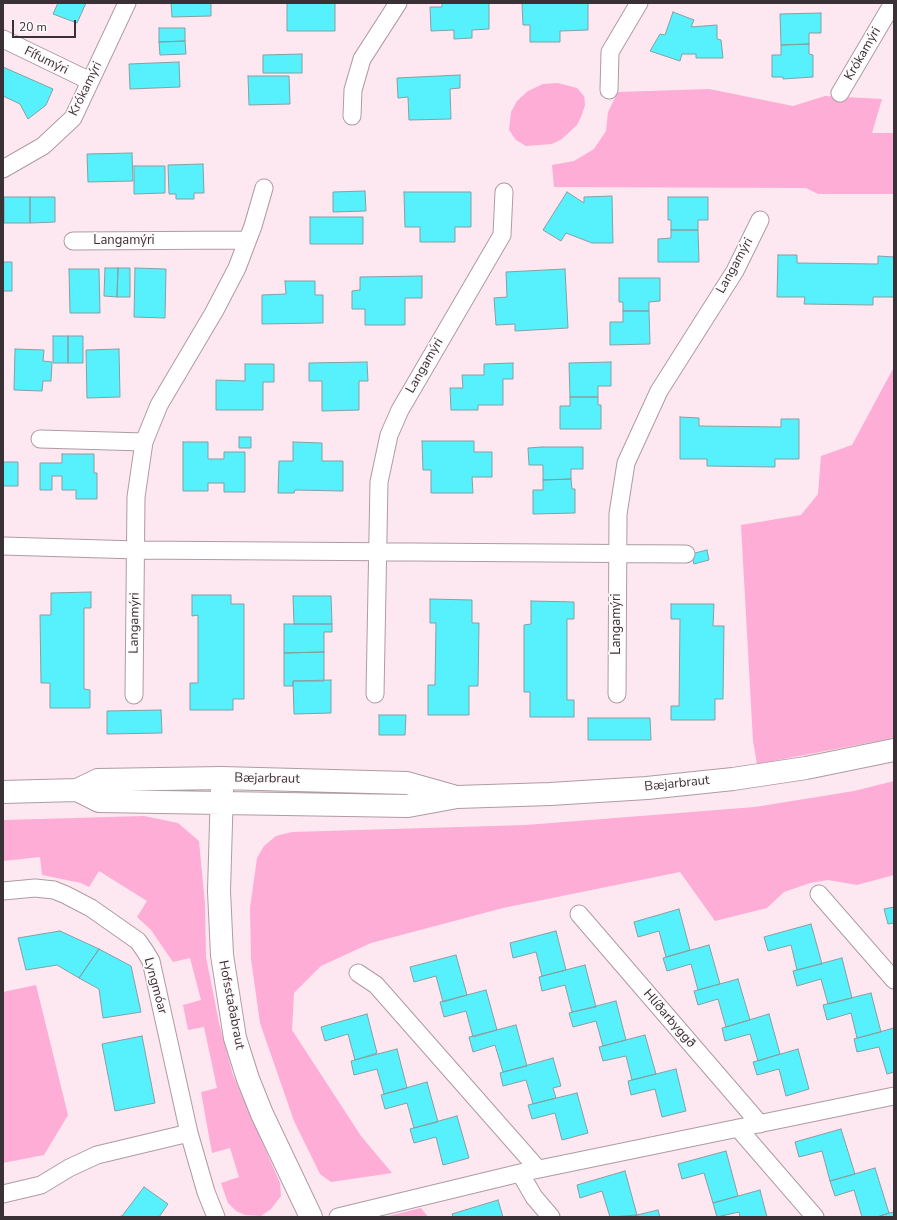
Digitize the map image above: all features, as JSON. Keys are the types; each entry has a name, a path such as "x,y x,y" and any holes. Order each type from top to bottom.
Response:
{"street":[{"name":"Krókamýri","path":"3,169 43,146 64,129 73,118 127,3"},
{"path":"352,116 353,90 362,59 398,3"},
{"path":"609,90 610,52 638,3"},
{"name":"Krókamýri","path":"840,93 891,13"},
{"name":"Fífumýri","path":"3,39 90,81"},
{"name":"Langamýri","path":"134,696 137,550 136,497 144,442 159,405 214,312 237,268 253,226 264,188"},
{"name":"Langamýri","path":"375,694 376,552 379,482 389,436 407,398 502,236 504,192"},
{"name":"Langamýri","path":"617,694 618,514 626,463 659,391 735,270 760,220"},
{"name":"Langamýri","path":"73,241 247,240"},
{"path":"40,440 144,442"},
{"path":"3,546 137,550 686,554"},
{"name":"Bæjarbraut","path":"77,790 99,801 408,806 457,797 550,794 640,788 725,779 806,768 894,750"},
{"name":"Bæjarbraut","path":"3,792 77,790 98,780 222,778 407,783 457,797"},
{"name":"Hofsstaðabraut","path":"222,778 219,891 222,955 235,1038 248,1079 262,1114 311,1217"},
{"name":"Lyngmóar","path":"3,891 35,888 54,890 66,895 103,917 138,942 145,951 151,961 189,1133 206,1192 216,1217"},
{"path":"819,894 894,980"},
{"name":"Hlíðarbyggð","path":"579,914 760,1124"},
{"path":"358,973 376,985 538,1169"},
{"path":"338,1217 538,1169 894,1096"},
{"path":"738,1128 815,1217"},
{"path":"3,1194 41,1185 69,1168 97,1155 189,1133"},
{"path":"520,1173 534,1197 551,1217"}],"shaded area":[{"path":"558,83 577,88 584,96 585,105 577,125 562,139 552,144 526,146 516,140 509,130 511,112 517,101 528,91 543,84"},
{"path":"709,89 793,106 825,96 882,99 872,133 894,133 894,194 818,194 806,188 554,187 552,165 574,161 594,149 606,131 608,112 618,92"},
{"path":"894,367 894,738 757,764 753,741 741,525 801,515 818,494 821,456 852,445"},
{"path":"894,781 894,875 857,885 828,880 810,883 784,892 767,908 715,921 680,872 503,908 371,943 321,966 294,993 292,1030 361,1136 392,1173 331,1182 320,1174 294,1121 260,1023 251,959 250,908 257,858 264,846 276,836 292,832 526,825 755,807 854,791"},
{"path":"144,816 178,823 199,841 205,904 206,957 219,1023 233,1075 280,1183 281,1196 271,1209 261,1216 245,1215 236,1211 228,1203 221,1183 239,1177 230,1148 212,1153 201,1092 217,1088 204,1027 188,1030 183,1005 201,1000 190,958 173,962 151,930 137,917 147,901 99,871 89,887 81,883 42,875 40,857 3,861 3,820"},
{"path":"36,985 68,1115 44,1155 3,1163 3,992"},
{"path":"421,1208 428,1217 384,1217"}],"building":[{"path":"58,3 86,3 77,23 53,14"},
{"path":"171,3 211,3 211,16 172,17"},
{"path":"287,3 335,3 335,31 287,31"},
{"path":"442,3 489,3 489,29 472,30 472,38 454,39 454,30 431,31 430,7 442,7"},
{"path":"522,3 588,3 588,30 560,31 560,42 530,42 530,25 523,25"},
{"path":"673,12 694,20 691,27 717,25 717,39 721,40 723,58 696,58 696,54 682,54 680,61 650,51 660,34 665,35"},
{"path":"821,13 821,33 809,33 809,44 781,45 780,14"},
{"path":"159,28 185,28 185,41 159,42"},
{"path":"185,41 186,54 160,55 159,42"},
{"path":"809,44 809,54 813,55 813,77 783,79 783,77 772,77 772,55 781,55 781,45"},
{"path":"302,54 302,73 263,73 263,55"},
{"path":"179,62 180,87 130,89 129,64"},
{"path":"3,67 53,89 46,105 28,119 20,104 3,96"},
{"path":"460,75 460,88 450,89 451,119 409,120 408,97 398,98 397,78"},
{"path":"248,76 289,76 290,104 249,105"},
{"path":"132,153 133,181 88,182 87,154"},
{"path":"203,164 204,193 194,193 194,199 176,199 176,194 169,194 168,165"},
{"path":"134,166 165,166 165,193 134,194"},
{"path":"365,191 366,211 333,212 333,192"},
{"path":"404,192 471,192 471,227 455,227 455,242 420,242 420,227 405,227"},
{"path":"567,192 584,203 584,197 612,196 613,243 592,243 566,233 561,241 543,230"},
{"path":"4,197 30,197 30,223 4,223"},
{"path":"30,197 55,197 55,222 30,223"},
{"path":"668,197 708,197 708,220 698,220 698,230 671,230 671,220 668,220"},
{"path":"310,217 363,217 363,244 310,244"},
{"path":"671,230 698,230 699,262 658,262 658,239 671,238"},
{"path":"778,255 797,255 797,263 878,264 878,256 894,257 894,297 873,297 873,305 804,304 805,297 777,297"},
{"path":"3,262 12,262 12,291 3,291"},
{"path":"105,268 118,268 117,297 104,296"},
{"path":"118,268 130,268 130,297 117,297"},
{"path":"135,268 166,269 165,318 134,317"},
{"path":"69,269 99,269 100,313 70,313"},
{"path":"565,269 568,328 515,331 515,324 496,325 494,298 507,297 506,272"},
{"path":"422,276 422,298 405,298 405,325 365,325 365,309 352,309 352,291 360,290 360,277"},
{"path":"619,278 660,278 660,301 649,302 649,311 623,311 623,302 619,302"},
{"path":"285,281 315,281 315,295 323,295 323,323 262,324 262,295 286,294"},
{"path":"623,311 649,311 650,344 610,345 610,322 623,322"},
{"path":"53,336 68,336 68,363 53,363"},
{"path":"68,336 83,336 83,363 68,363"},
{"path":"15,349 44,350 43,361 52,362 51,381 43,381 42,391 14,390"},
{"path":"119,349 120,397 87,398 86,350"},
{"path":"367,362 368,381 359,381 359,410 322,411 322,381 309,381 309,363"},
{"path":"611,362 611,386 598,386 598,397 570,397 569,363"},
{"path":"513,363 513,379 503,379 503,405 478,405 478,410 451,410 450,388 463,388 462,375 484,375 484,364"},
{"path":"245,364 274,364 274,382 263,382 263,410 216,410 216,380 245,381"},
{"path":"570,397 598,397 598,405 601,405 601,429 560,429 560,406 570,406"},
{"path":"680,417 699,418 699,426 781,427 781,419 799,419 799,459 775,459 775,467 707,466 707,459 680,459"},
{"path":"239,437 251,437 251,448 239,448"},
{"path":"422,441 474,441 474,452 492,452 492,477 472,477 473,493 431,493 431,470 423,470"},
{"path":"183,442 208,442 208,459 224,459 224,452 245,452 245,492 224,492 224,483 208,483 208,491 183,491"},
{"path":"293,442 322,443 322,461 343,461 343,491 295,490 294,493 278,493 279,461 293,461"},
{"path":"583,447 583,469 571,469 571,479 543,480 543,465 529,465 528,448"},
{"path":"62,454 94,454 94,473 97,473 97,499 76,499 76,490 62,490 62,476 52,476 52,490 40,490 40,463 62,463"},
{"path":"3,462 18,462 18,486 3,486"},
{"path":"571,479 572,489 575,489 575,513 533,514 533,490 543,490 543,480"},
{"path":"707,550 709,560 694,564 691,554"},
{"path":"91,592 91,608 84,608 84,689 90,690 90,708 50,708 50,683 41,683 40,615 51,615 51,593"},
{"path":"192,595 231,595 231,604 244,604 244,699 233,699 233,710 190,710 190,683 198,683 198,615 192,616"},
{"path":"293,596 331,596 332,624 294,624"},
{"path":"430,599 472,600 472,623 479,623 478,686 469,686 469,715 428,715 428,685 435,685 436,623 430,623"},
{"path":"531,601 574,602 574,619 567,619 567,700 574,700 574,717 530,717 530,692 524,692 524,625 531,624"},
{"path":"671,604 714,604 713,626 724,626 723,699 715,699 715,720 671,720 671,706 679,706 680,619 671,619"},
{"path":"284,624 332,624 332,632 324,632 324,652 284,653"},
{"path":"324,652 324,681 293,681 293,686 284,686 284,653"},
{"path":"331,680 331,713 294,714 293,681"},
{"path":"161,710 162,733 107,734 107,711"},
{"path":"379,715 406,715 405,735 379,735"},
{"path":"588,718 650,718 651,740 588,740"},
{"path":"894,907 894,923 888,924 884,909"},
{"path":"679,909 690,950 666,957 659,931 638,937 634,922"},
{"path":"811,924 822,964 797,970 791,945 768,951 764,937"},
{"path":"60,931 99,949 79,978 57,965 26,970 18,938"},
{"path":"556,931 566,970 542,976 536,952 513,958 510,943"},
{"path":"709,945 720,984 698,990 691,964 667,971 663,958"},
{"path":"99,949 131,966 141,1012 103,1018 99,989 79,978"},
{"path":"456,955 467,995 443,1002 436,976 414,982 410,967"},
{"path":"842,958 852,998 828,1004 821,979 797,986 793,971"},
{"path":"585,965 596,1007 572,1012 565,985 542,991 539,977"},
{"path":"738,979 750,1020 726,1027 718,999 698,1005 694,991"},
{"path":"486,990 497,1030 473,1037 466,1011 444,1017 440,1002"},
{"path":"871,993 881,1032 857,1038 851,1013 827,1020 823,1005"},
{"path":"616,1001 626,1040 603,1046 596,1021 573,1027 569,1013"},
{"path":"367,1014 377,1053 355,1060 348,1034 325,1041 321,1027"},
{"path":"769,1014 780,1054 758,1061 750,1034 725,1041 722,1028"},
{"path":"516,1025 527,1066 503,1072 495,1045 473,1052 469,1037"},
{"path":"894,1028 894,1072 887,1074 879,1047 857,1052 854,1039"},
{"path":"645,1035 656,1074 632,1080 626,1056 603,1061 599,1047"},
{"path":"142,1036 155,1103 115,1111 102,1044"},
{"path":"397,1049 407,1088 384,1094 377,1069 354,1075 351,1061"},
{"path":"798,1049 809,1089 786,1096 779,1069 757,1075 753,1062"},
{"path":"553,1058 561,1086 553,1088 556,1098 533,1104 526,1080 503,1086 500,1073"},
{"path":"676,1069 686,1111 662,1117 655,1089 631,1095 628,1081"},
{"path":"427,1082 438,1122 414,1128 407,1103 385,1109 381,1095"},
{"path":"577,1093 588,1133 562,1140 555,1113 532,1119 528,1105"},
{"path":"457,1116 469,1158 443,1165 436,1137 414,1143 410,1129"},
{"path":"841,1129 855,1174 830,1181 822,1151 799,1157 795,1142"},
{"path":"726,1151 738,1196 713,1203 704,1173 682,1179 678,1164"},
{"path":"875,1168 889,1213 877,1217 862,1217 854,1190 835,1196 830,1181"},
{"path":"625,1171 637,1215 610,1217 602,1191 580,1198 577,1185"},
{"path":"144,1187 168,1204 159,1217 116,1217 122,1216"},
{"path":"760,1190 767,1217 740,1217 739,1212 717,1217 713,1203"},
{"path":"498,1200 503,1217 453,1217 452,1214"},
{"path":"658,1210 660,1217 632,1217 637,1215"},
{"path":"894,1212 894,1217 877,1217 889,1213"}]}
